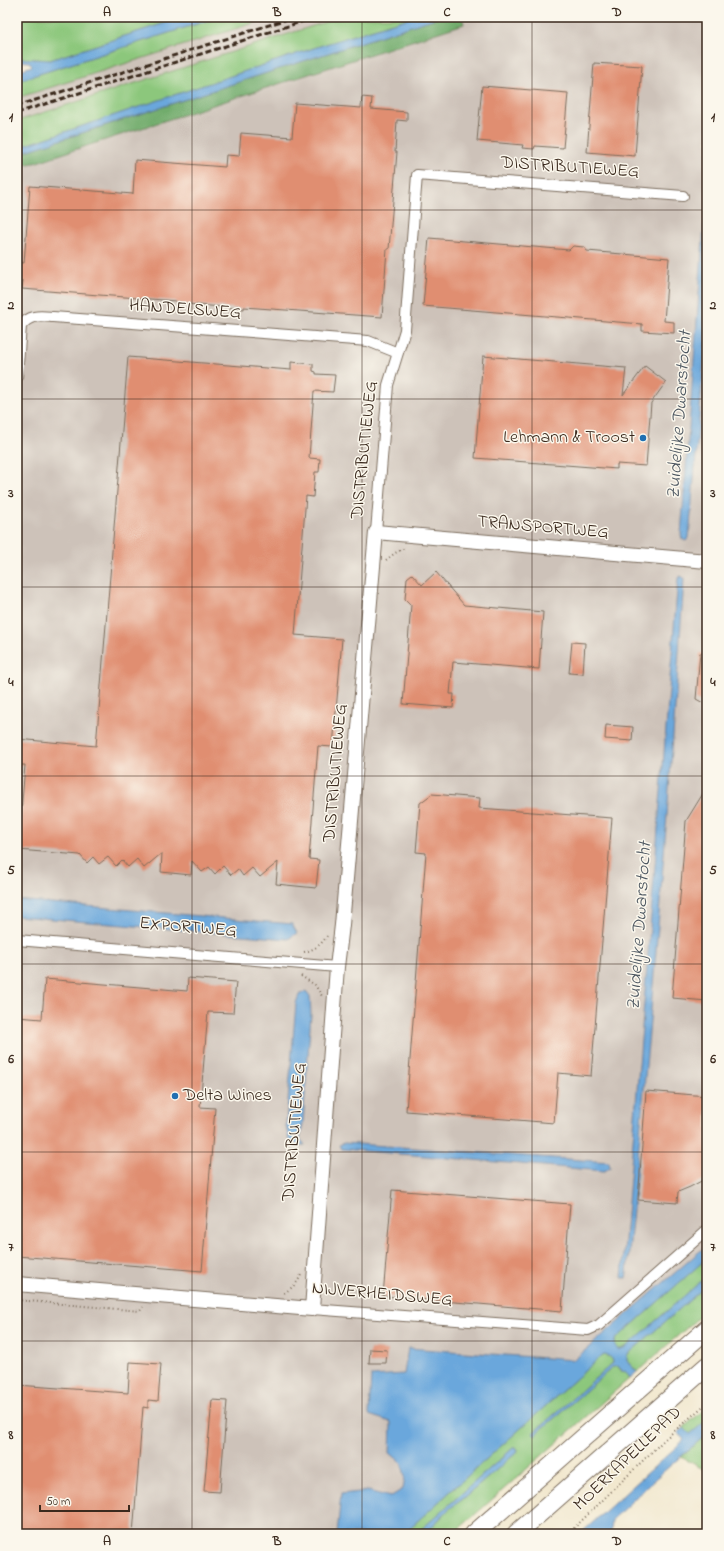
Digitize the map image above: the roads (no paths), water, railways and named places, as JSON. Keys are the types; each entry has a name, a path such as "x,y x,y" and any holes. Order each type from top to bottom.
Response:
{"highway":[{"path":"474,1534 707,1329"},
{"path":"516,1534 707,1366"},
{"path":"531,1534 630,1433"}],"street":[{"name":"DISTRIBUTIEWEG","path":"312,1309 336,967 342,925 388,385 405,330 417,175 683,196"},
{"name":"HANDELSWEG","path":"17,377 21,326 26,320 33,317 42,316 368,341 398,353"},
{"name":"TRANSPORTWEG","path":"376,532 707,561"},
{"name":"EXPORTWEG","path":"17,940 300,958 336,967"},
{"name":"NIJVERHEIDSWEG","path":"17,1284 345,1312 588,1330 599,1325 707,1230"}],"water":[{"path":"184,17 219,17 17,81 17,71 32,66 29,62 17,61 17,58 50,60"},
{"path":"412,17 439,17 17,154 17,148 323,45"},
{"path":"707,222 707,325 689,538 686,541 682,539 681,535 704,225"},
{"path":"681,576 684,578 658,926 627,1273 626,1278 622,1278 678,578"},
{"path":"17,900 292,924 297,933 288,939 17,916"},
{"path":"306,991 310,996 311,1014 303,1123 300,1139 305,1145 300,1145 289,1141 286,1125 296,1003 299,995"},
{"path":"344,1143 609,1162 610,1168 604,1171 341,1149 339,1145"},
{"path":"707,1245 707,1258 615,1340 615,1345 618,1350 626,1347 707,1276 707,1285 627,1355 627,1361 637,1372 630,1378 625,1371 623,1372 618,1366 613,1367 535,1435 533,1433 534,1432 613,1363 611,1358 604,1355 403,1534 337,1534 341,1494 368,1491 390,1497 403,1489 405,1477 402,1463 390,1453 391,1422 369,1415 371,1376 404,1374 408,1348 574,1360"},
{"path":"707,1420 707,1434 656,1478 612,1520 611,1534 580,1534 684,1440 678,1433 684,1428 690,1434"},
{"path":"513,1448 517,1451 516,1453 463,1499 449,1509 425,1534 416,1534"}],"railway":[{"path":"17,106 294,17"},
{"path":"17,113 316,17"}],"place":[{"name":"Lehmann & Troost","path":"643,438"},
{"name":"Delta Wines","path":"175,1096"}],"water label":[{"name":"Zuidelijke Dwarstocht","path":"680,415"},
{"name":"Zuidelijke Dwarstocht","path":"640,926"}]}
